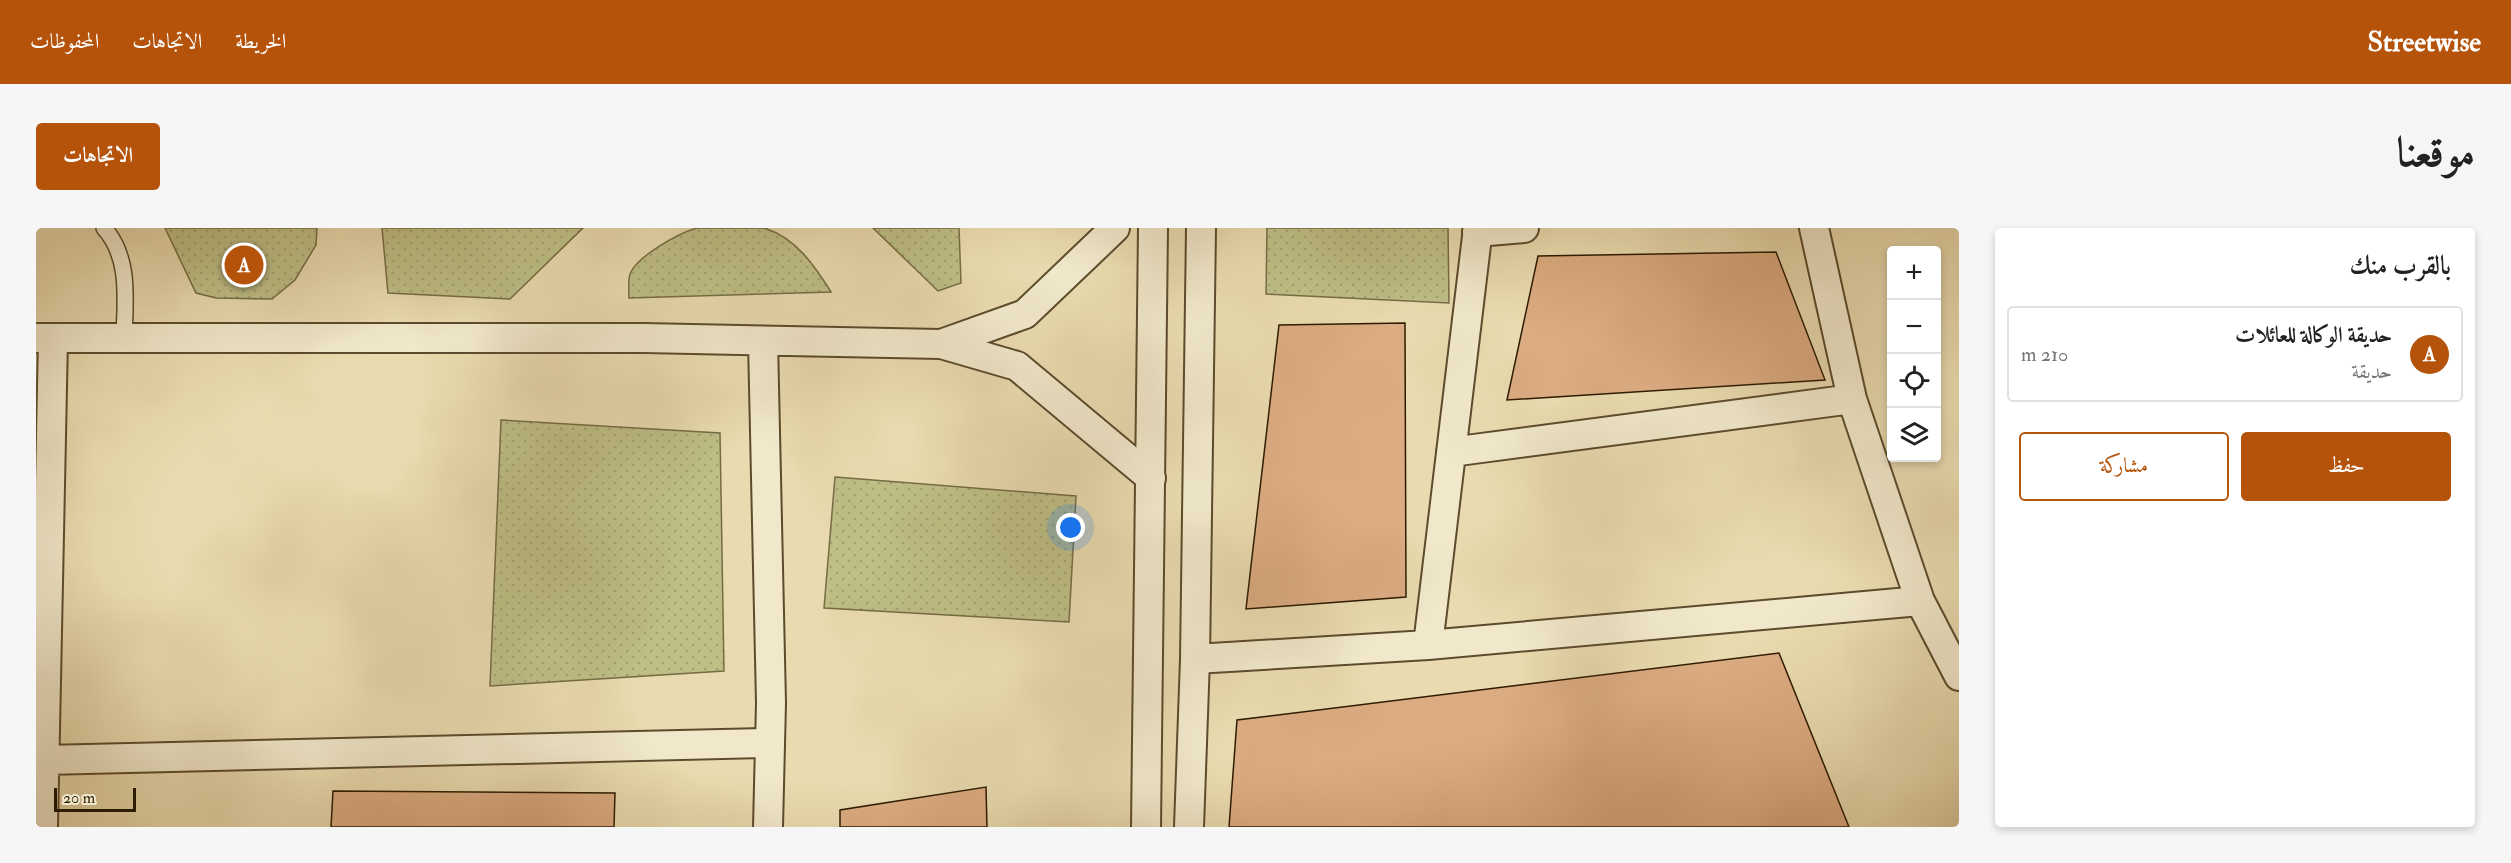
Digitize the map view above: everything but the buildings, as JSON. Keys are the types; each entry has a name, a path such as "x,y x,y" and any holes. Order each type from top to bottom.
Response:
{"street":[{"path":"941,344 1025,314 1115,228"},
{"path":"1146,827 1153,228"},
{"path":"1189,827 1195,658 1201,228"},
{"path":"1428,645 1477,230 1524,228"},
{"path":"1814,228 1852,399 1920,601 1959,676"},
{"path":"43,827 45,338 644,338 941,344 1017,366 1151,477"},
{"path":"764,341 771,691 768,827"},
{"path":"1451,452 1852,399"},
{"path":"1195,658 1428,645 1920,601"},
{"path":"45,760 769,742"}],"lane":[{"path":"104,228 109,233 125,269 124,338"}],"green space":[{"path":"165,228 317,228 316,245 295,280 272,299 216,298 196,293"},
{"path":"382,228 583,228 510,299 388,293"},
{"path":"697,228 764,228 775,232 795,245 818,272 831,292 629,298 630,274 634,267 670,240"},
{"path":"873,228 959,228 961,283 938,291"},
{"path":"1267,228 1448,228 1449,303 1266,294"},
{"path":"501,420 720,433 724,671 490,686"},
{"path":"835,477 1076,496 1069,622 824,608"}],"place":[{"name":"حديقة الوكالة للعائلات","path":"244,265"}]}
